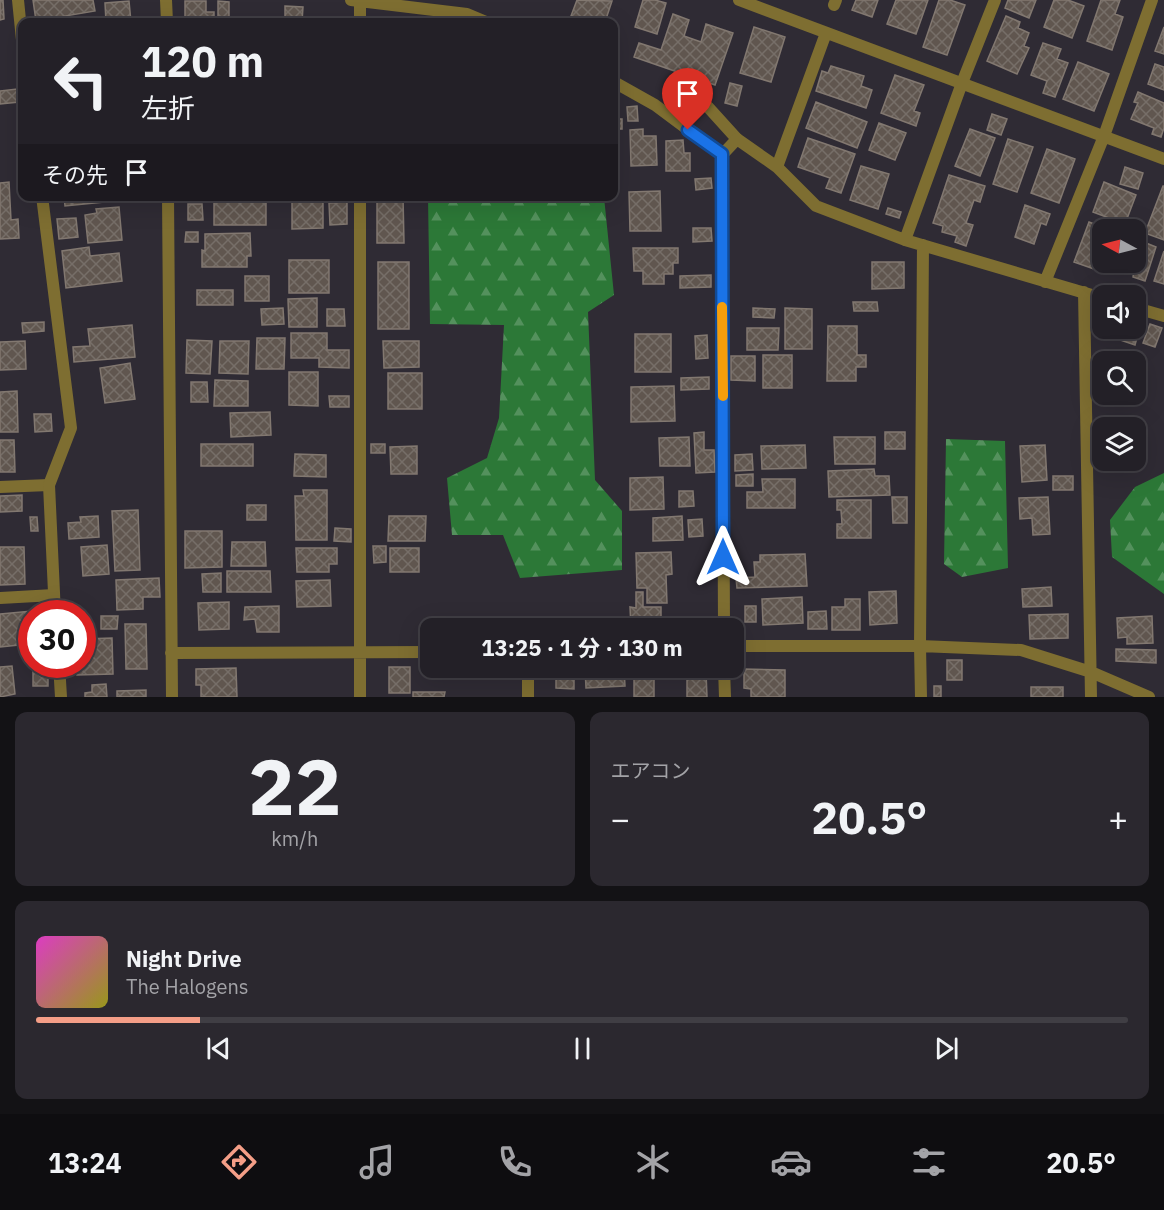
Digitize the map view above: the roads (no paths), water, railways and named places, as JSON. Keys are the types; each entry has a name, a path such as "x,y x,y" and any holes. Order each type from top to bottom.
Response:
{"street":[{"path":"18,0 20,18"},
{"path":"166,0 167,18"},
{"path":"351,0 467,14 476,18"},
{"path":"739,0 1164,159"},
{"path":"905,240 995,0"},
{"path":"1045,282 1104,136 1152,0"},
{"path":"360,1 360,18"},
{"path":"777,167 826,33"},
{"path":"618,84 655,105 722,154"},
{"path":"708,107 737,140 777,167 816,206 905,240 1092,295"},
{"path":"723,618 722,154 737,140"},
{"path":"43,201 71,428 49,485 54,600"},
{"path":"168,201 172,697"},
{"path":"360,201 360,697"},
{"path":"921,697 923,245"},
{"path":"1084,292 1090,697"},
{"path":"1146,311 1164,316"},
{"path":"0,487 49,485"},
{"path":"0,598 54,595"},
{"path":"744,646 920,646 1021,650 1091,672 1149,697"},
{"path":"171,653 420,652"},
{"path":"60,678 61,697"},
{"path":"528,678 528,697"},
{"path":"724,678 725,697"}]}
